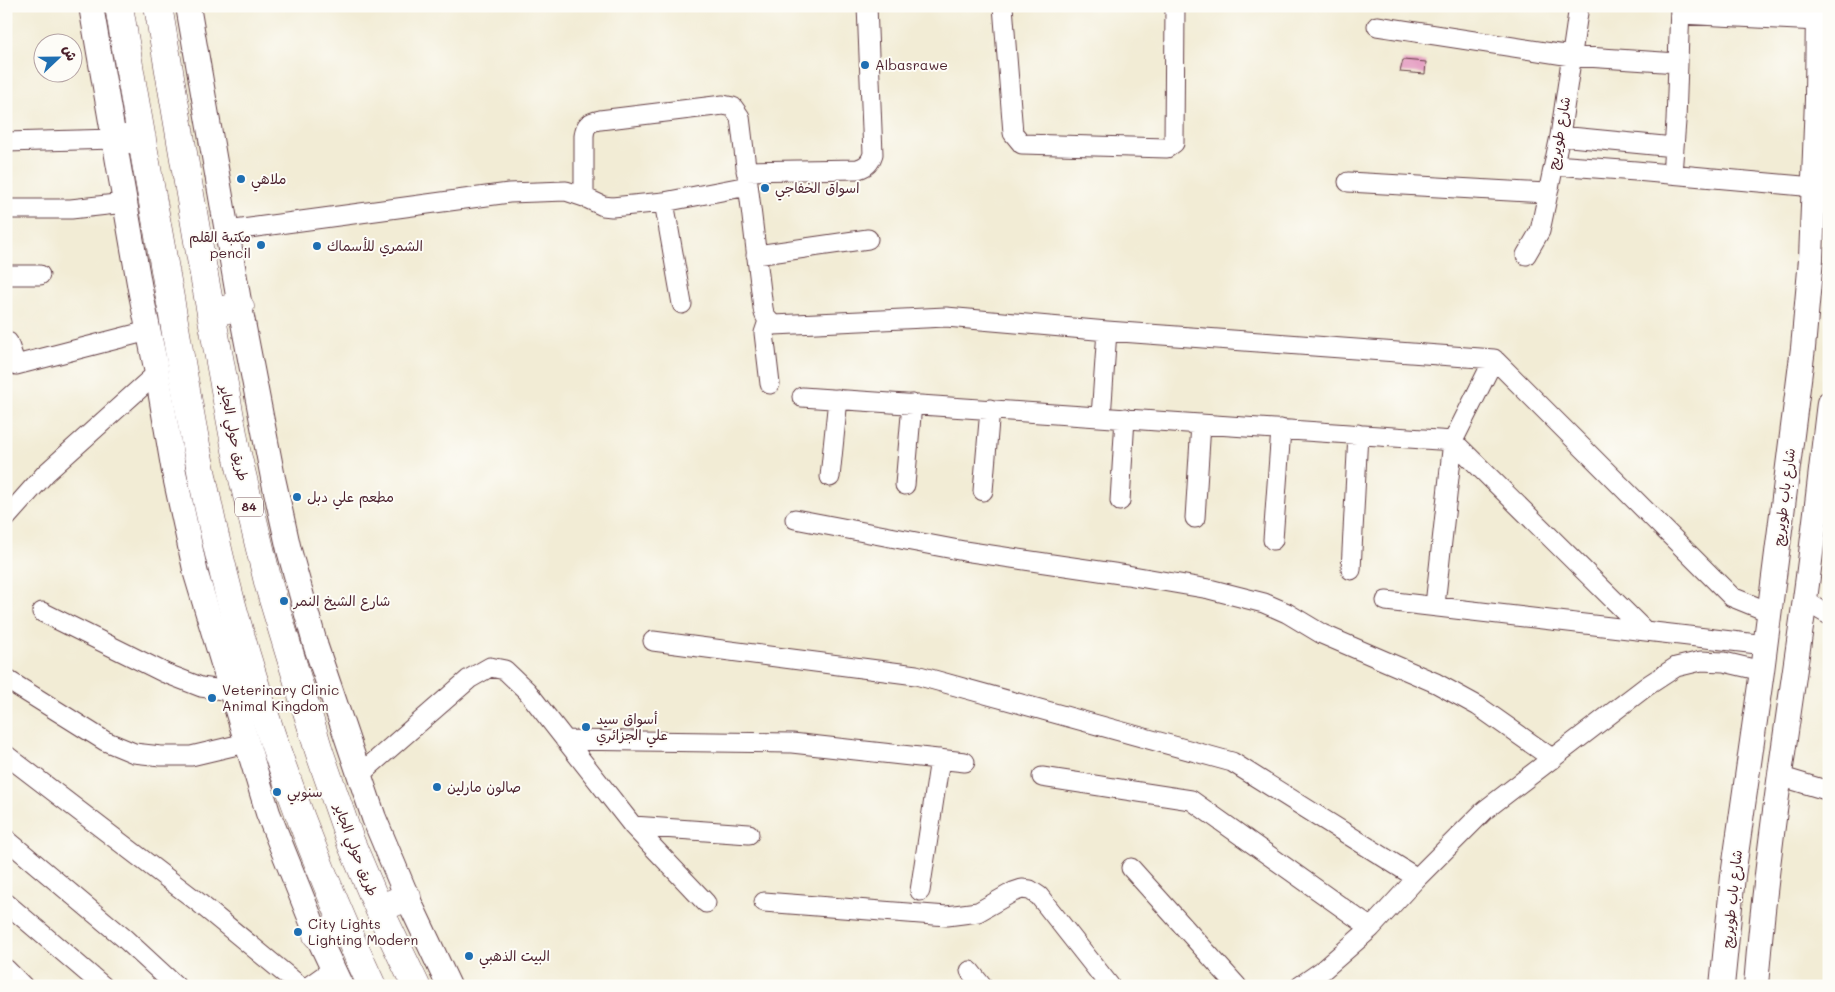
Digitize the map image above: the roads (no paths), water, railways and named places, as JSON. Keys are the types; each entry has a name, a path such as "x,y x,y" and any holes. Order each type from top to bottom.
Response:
{"highway":[{"path":"118,6 198,460 230,598 243,686 280,761 314,854 343,924 372,986"},
{"name":"طريق حولي الجاير","path":"158,6 211,312 246,495 269,586 319,751 351,843 378,909 416,986"},
{"path":"114,140 142,139"},
{"path":"211,312 240,307"},
{"path":"243,686 278,688 288,682 295,672"},
{"path":"280,761 286,751 297,745 309,745 319,751"},
{"path":"378,909 407,897"},
{"path":"317,935 343,924"}],"main road":[{"path":"91,6 174,472 196,574 243,686 246,743 268,813 317,935 337,977"},
{"path":"188,6 240,307 272,478 289,550 316,647 358,776 407,897 449,986"},
{"name":"شارع باب طويريج","path":"1722,986 1733,876 1766,645 1803,348 1811,259 1818,13"},
{"path":"1756,986 1760,929 1779,776 1803,611 1829,403"},
{"path":"1769,616 1778,629 1784,631 1791,630 1803,611"},
{"path":"1762,671 1774,667 1780,668 1790,675 1793,680"}],"street":[{"path":"227,231 509,194 554,190 566,191 603,206 612,207 664,202 747,179 858,169 866,166 871,161 872,154 867,6"},
{"path":"1003,6 1013,133 1022,144 1167,148 1174,142 1175,6"},
{"name":"شارع طويريج","path":"1526,255 1540,231 1560,136 1579,6"},
{"path":"1672,174 1680,10 1818,13"},
{"path":"1377,26 1571,56 1678,63"},
{"path":"584,197 585,129 588,124 600,120 723,105 733,107 740,117 764,315 768,321 774,324 946,317 1107,331 1494,359 1732,597 1769,616"},
{"path":"1560,136 1674,148"},
{"path":"6,142 114,140"},
{"path":"1554,165 1814,187"},
{"path":"1348,182 1548,193"},
{"path":"664,202 682,304"},
{"path":"6,209 71,209 125,203"},
{"path":"756,255 868,239"},
{"path":"6,275 40,275"},
{"path":"768,321 764,333 770,384"},
{"path":"6,343 8,342 16,365 148,331"},
{"path":"1101,417 1107,331"},
{"path":"1435,606 1453,441 1494,359"},
{"path":"10,507 157,373"},
{"path":"802,396 1453,441 1645,631"},
{"path":"830,476 838,399"},
{"path":"906,486 912,404"},
{"path":"983,491 990,409"},
{"path":"1120,501 1125,418"},
{"path":"1195,518 1201,424"},
{"path":"1274,540 1281,429"},
{"path":"1351,570 1358,434"},
{"path":"795,519 964,551 1209,589 1264,603 1287,613 1322,634 1436,683 1478,706 1553,759"},
{"path":"1386,601 1766,645"},
{"path":"1803,611 1829,615"},
{"path":"42,612 165,673 201,687 243,686"},
{"path":"653,640 916,675 1232,762 1417,878"},
{"path":"1300,986 1323,970 1372,928 1417,878 1485,810 1647,686 1676,667 1701,661 1724,662 1762,671"},
{"path":"358,776 469,679 490,667 506,670 527,691 633,826 706,903"},
{"path":"6,680 104,741 134,753 161,756 191,756 246,743"},
{"path":"565,740 792,743 965,762"},
{"path":"6,755 198,902 300,986"},
{"path":"920,891 940,759"},
{"path":"1779,776 1829,791"},
{"path":"1042,777 1191,800 1372,928"},
{"path":"633,826 748,834"},
{"path":"6,839 124,938 176,986"},
{"path":"1131,868 1237,986"},
{"path":"764,902 947,916 978,912 1013,892 1022,889 1030,890 1045,903 1110,986"},
{"path":"6,903 103,986"},
{"path":"6,969 22,986"},
{"path":"970,970 982,986"},
{"path":"309,986 337,977"}],"place":[{"name":"Albasrawe","path":"865,65"},
{"name":"ملاهي","path":"241,179"},
{"name":"اسواق الخفاجي","path":"765,188"},
{"name":"مكتبة القلم pencil","path":"261,245"},
{"name":"الشمري للأسماك","path":"317,246"},
{"name":"مطعم علي دبل","path":"297,497"},
{"name":"شارع الشيخ النمر","path":"284,601"},
{"name":"Veterinary Clinic Animal Kingdom","path":"212,698"},
{"name":"أسواق سيد علي الجزائري","path":"586,727"},
{"name":"صالون مارلين","path":"437,787"},
{"name":"سنوبي","path":"277,792"},
{"name":"City Lights Lighting Modern","path":"298,932"},
{"name":"البيت الذهبي","path":"469,956"}]}
